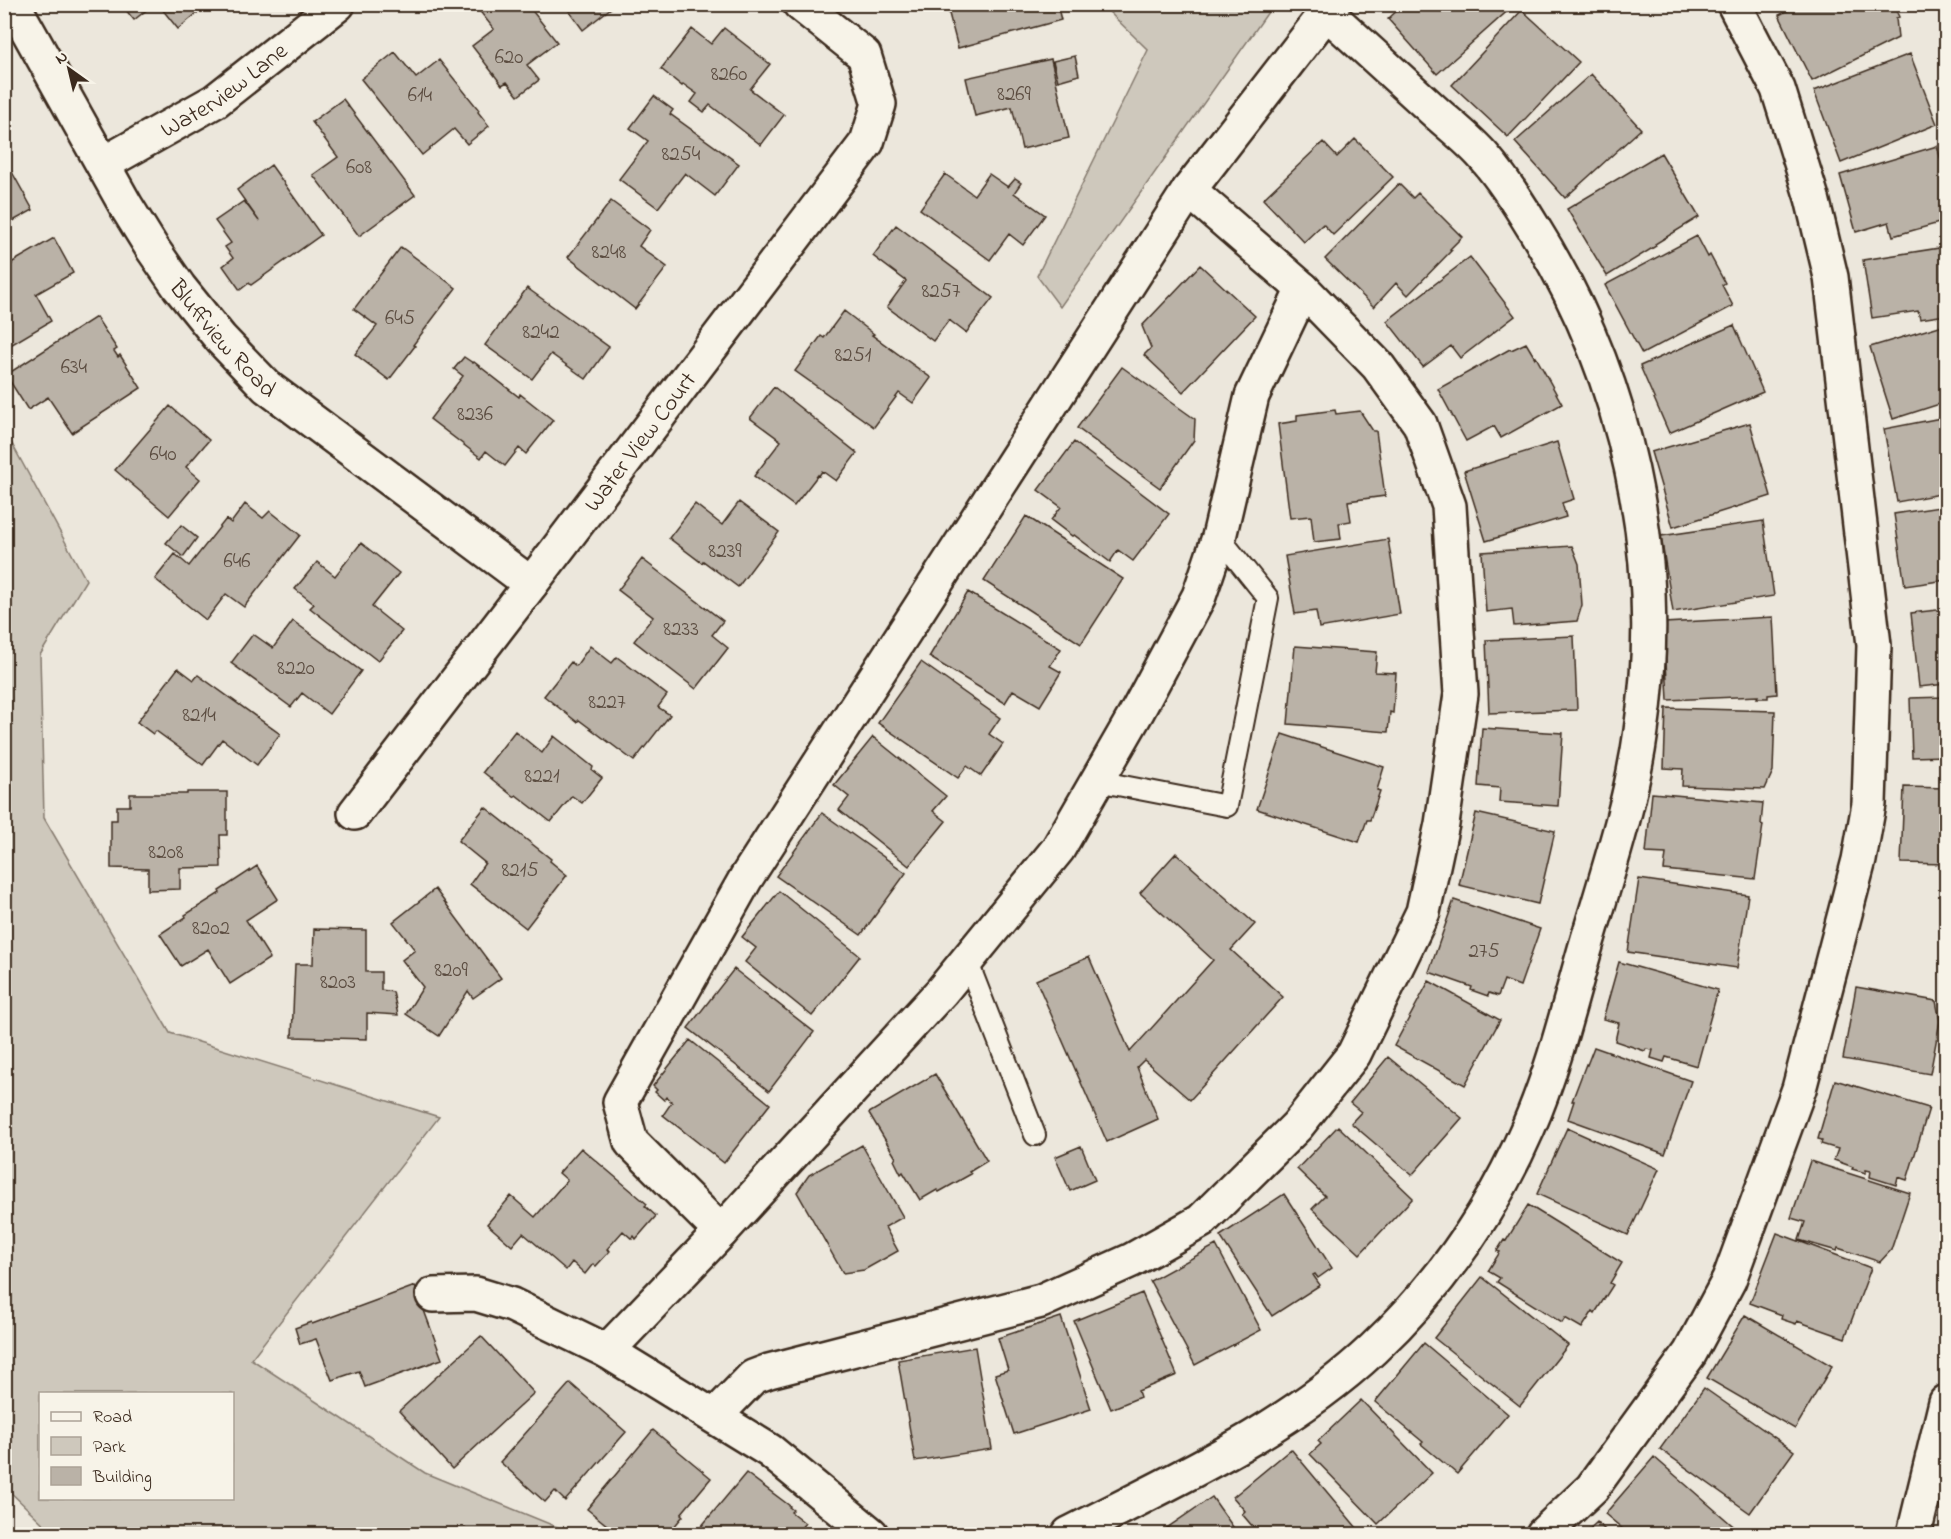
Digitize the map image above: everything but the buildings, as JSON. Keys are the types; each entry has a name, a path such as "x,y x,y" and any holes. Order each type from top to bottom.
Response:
{"street":[{"name":"Bluffview Road","path":"13,4 126,206 179,287 221,339 267,387 531,584"},
{"name":"Waterview Lane","path":"103,164 215,100 338,4"},
{"name":"Water View Court","path":"355,813 867,142 879,104 864,55 800,4"},
{"path":"1543,1534 1592,1488 1689,1353 1729,1280 1798,1089 1858,860 1869,804 1874,645 1831,277 1812,198 1778,89 1734,4"},
{"path":"721,1232 631,1142 620,1102 746,878 1189,190 1329,8 1484,157 1518,202 1547,249 1596,350 1614,402 1628,456 1642,531 1648,597 1648,663 1642,729 1630,794 1549,1075 1529,1127 1504,1178 1476,1226 1443,1272 1407,1315 1334,1383 1294,1412 1252,1438 1070,1534"},
{"path":"715,1416 753,1377 780,1368 1041,1302 1132,1260 1201,1221 1297,1126 1354,1054 1423,912 1442,824 1461,694 1449,506 1420,424 1378,366 1303,289 1189,190"},
{"path":"607,1351 721,1232 942,991 1058,849 1138,710 1199,596 1219,537 1252,396 1303,289"},
{"path":"433,1296 476,1294 512,1305 607,1351 770,1451 871,1534"},
{"path":"1914,1534 1947,1402"}],"lane":[{"path":"1097,781 1227,806 1268,598 1219,537"},
{"path":"967,960 1035,1135"}],"green space":[{"path":"1102,5 1273,5 1060,307 1037,276 1148,50"},
{"path":"5,431 86,580 40,655 44,818 170,1033 439,1117 251,1359 425,1473 574,1534 54,1534 5,1487"}]}
